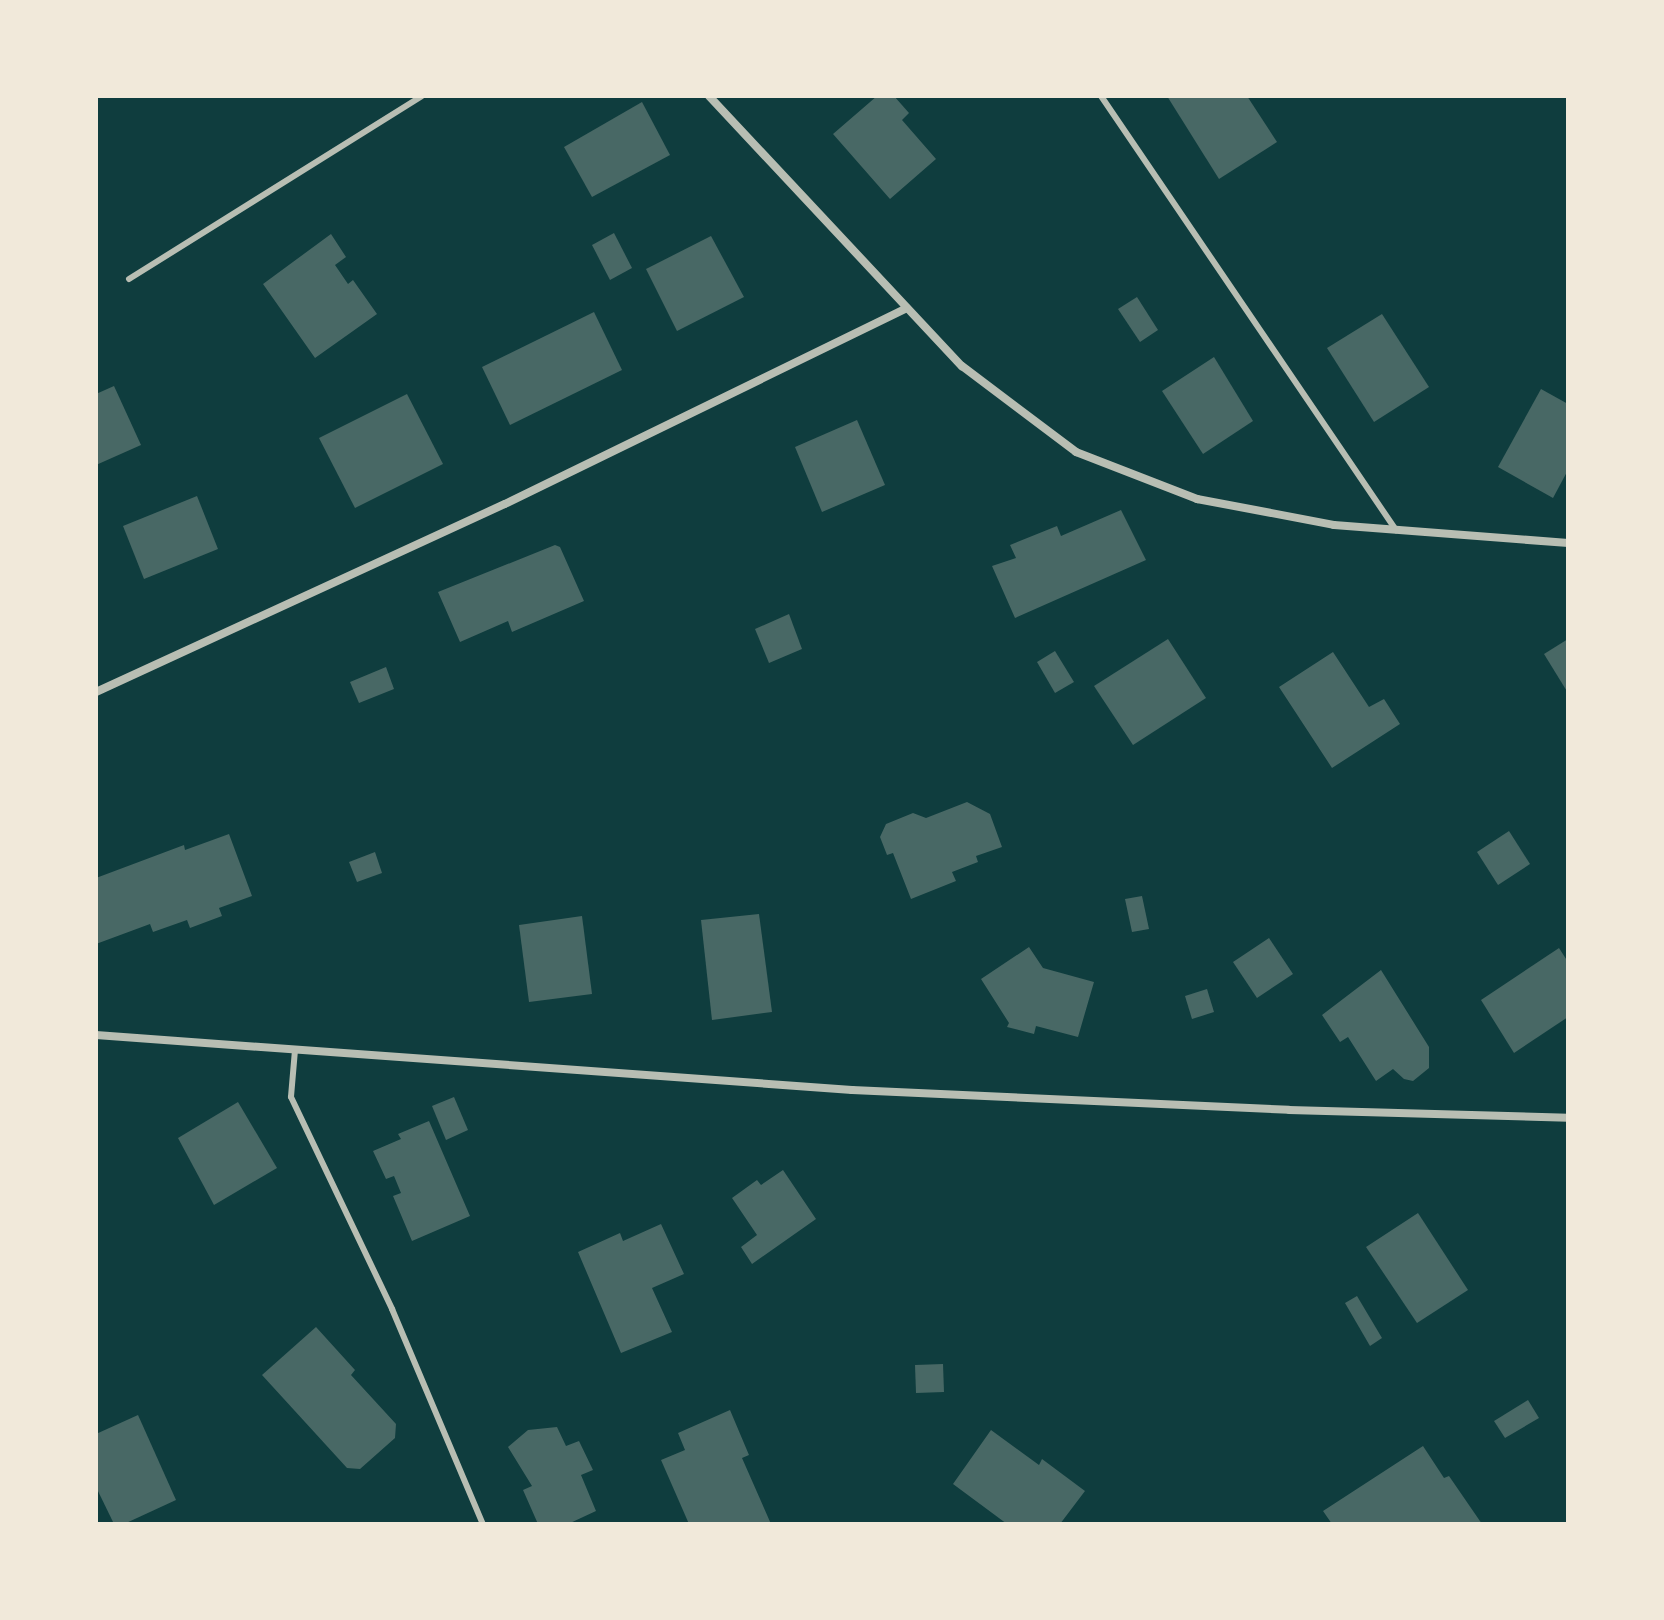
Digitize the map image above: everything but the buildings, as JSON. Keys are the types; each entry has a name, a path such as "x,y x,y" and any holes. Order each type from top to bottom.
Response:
{"street":[{"path":"709,96 962,366 1076,452 1197,499 1334,525 1568,543"},
{"path":"96,692 505,504 907,308"},
{"path":"96,1035 852,1090 1289,1110 1568,1118"}],"lane":[{"path":"129,279 422,96"},
{"path":"1101,96 1396,530"},
{"path":"295,1050 291,1097 392,1309 483,1524"}]}
